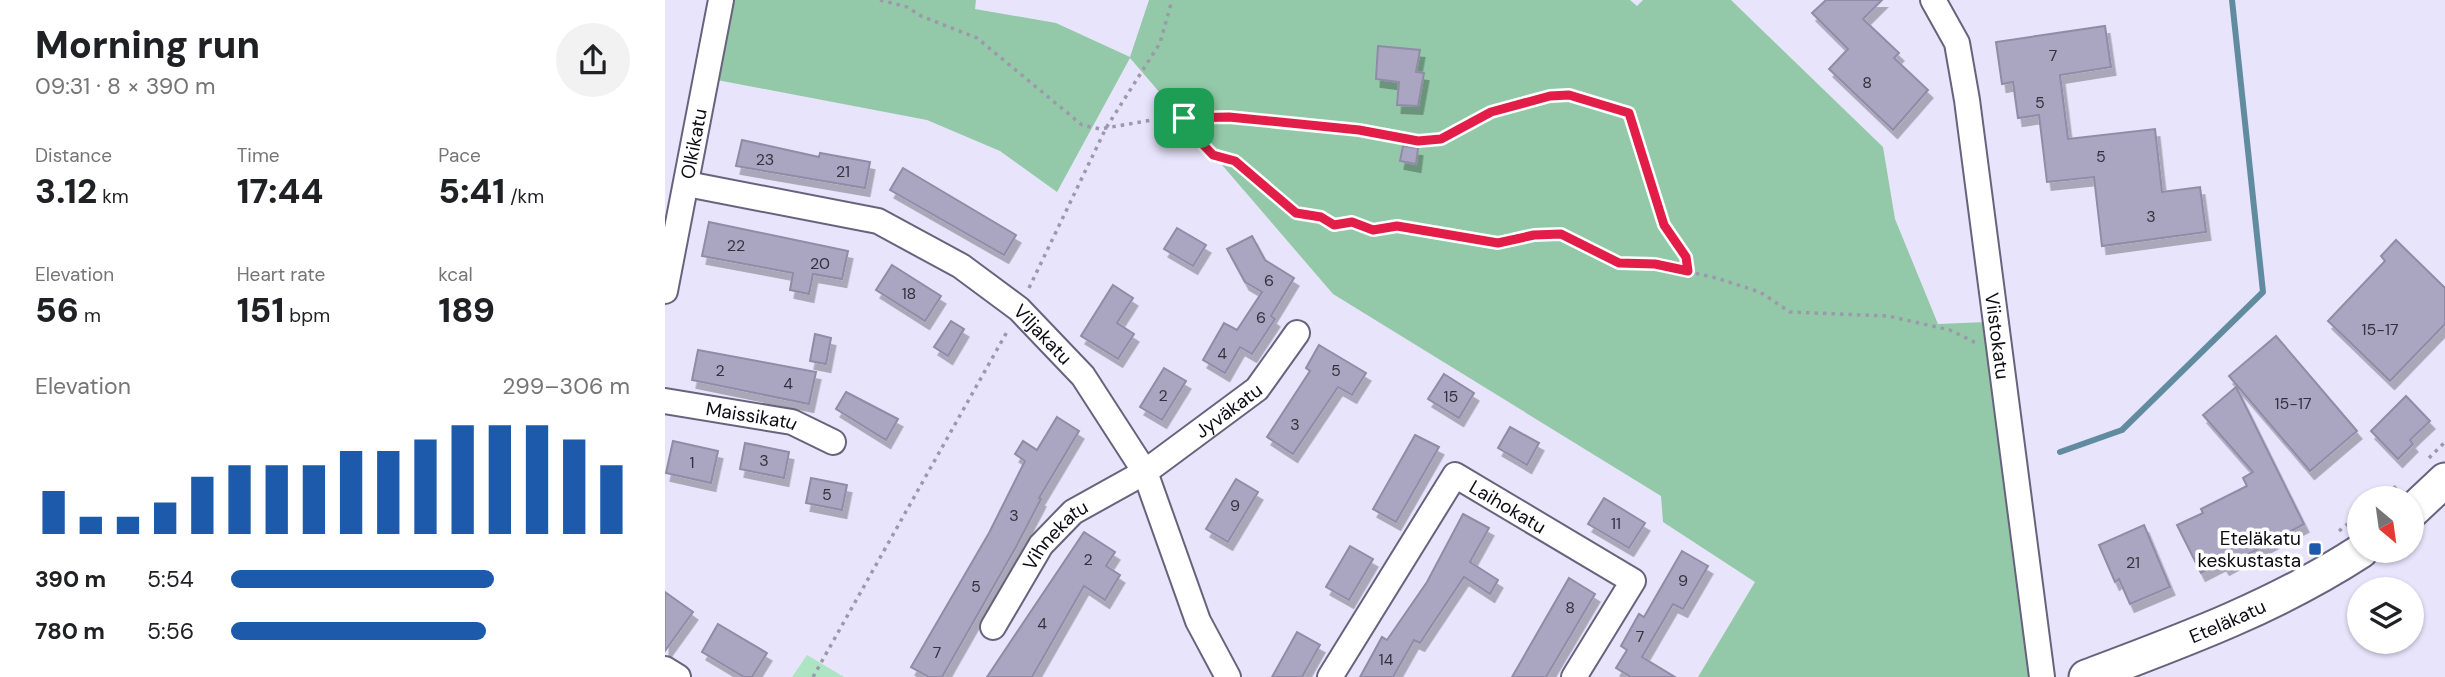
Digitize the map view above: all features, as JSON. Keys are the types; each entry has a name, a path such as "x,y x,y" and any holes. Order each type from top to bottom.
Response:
{"main road":[{"path":"2424,500 2445,480"},
{"name":"Eteläkatu","path":"2086,677 2267,606 2318,579 2347,544"}],"street":[{"name":"Olkikatu","path":"665,289 721,0"},
{"name":"Viistokatu","path":"1933,0 1957,43 2042,677"},
{"name":"Viljakatu","path":"687,184 878,221 961,266 1019,309 1083,376 1145,472 1198,621 1228,677"},
{"name":"Jyväkatu","path":"1145,472 1257,389 1297,333"},
{"name":"Maissikatu","path":"665,401 792,422 833,442"},
{"name":"Vihnekatu","path":"993,626 1041,545 1073,512 1145,472"},
{"name":"Laihokatu","path":"1330,677 1455,475 1633,582 1574,677"},
{"path":"665,669 678,677"}],"path":[{"path":"880,0 907,7 921,16 977,38 1082,125 1106,128 1175,116 1229,117 1359,130 1418,141 1441,139 1491,112 1550,96 1569,95 1623,109 1629,113 1664,225 1686,257 1688,271"},
{"path":"813,677 1019,309 1106,128 1160,43 1172,0"},
{"path":"1184,118 1191,132 1213,155 1235,161 1296,213 1321,217 1334,225 1352,222 1373,230 1397,226 1498,243 1534,235 1561,234 1619,263 1655,264 1760,292 1790,312 1888,316 1950,330 1963,340 2000,352"}],"green space":[{"path":"733,0 976,0 975,9 1056,23 1130,57 1149,0 1630,0 1637,6 1643,0 1731,0 1883,147 1895,219 1938,324 1987,322 2033,654 2030,677 1698,677 1755,582 1663,522 1661,496 1333,294 1130,58 1057,192 1000,151 927,120 717,80"},
{"path":"807,655 844,677 792,677"}],"building":[{"path":"1826,0 1882,0 1863,19 1899,53 1894,58 1928,90 1893,130 1829,69 1848,49 1812,13"},
{"path":"2105,26 2111,67 2060,75 2068,139 2155,129 2162,192 2200,187 2206,232 2102,246 2094,177 2047,182 2039,115 2018,118 2013,82 2002,84 1996,42"},
{"path":"1378,46 1420,50 1416,72 1424,73 1418,106 1397,105 1399,82 1376,79"},
{"path":"742,140 819,157 820,153 870,162 865,188 736,166"},
{"path":"1403,146 1418,148 1416,164 1400,161"},
{"path":"903,168 1016,235 1004,255 890,190"},
{"path":"709,222 848,251 842,279 813,274 809,294 790,290 793,273 702,256"},
{"path":"1177,228 1206,245 1193,266 1164,249"},
{"path":"1252,236 1265,260 1294,278 1271,316 1275,319 1252,354 1240,347 1225,373 1203,360 1224,323 1237,330 1262,292 1245,282 1227,249"},
{"path":"2396,240 2445,288 2445,324 2390,381 2328,321 2385,261 2381,256"},
{"path":"892,265 941,296 925,321 876,290"},
{"path":"1113,285 1133,298 1117,323 1134,334 1118,359 1081,336"},
{"path":"951,321 964,329 948,356 934,347"},
{"path":"815,334 831,338 826,364 810,361"},
{"path":"2276,336 2357,431 2310,471 2229,376"},
{"path":"1319,345 1366,373 1352,395 1338,387 1293,454 1267,437 1310,371 1306,368"},
{"path":"698,350 816,372 809,404 692,380"},
{"path":"1164,368 1186,381 1162,420 1140,407"},
{"path":"1444,374 1474,393 1459,418 1428,399"},
{"path":"2236,387 2304,524 2225,567 2222,562 2201,573 2177,525 2203,513 2201,509 2247,486 2243,478 2253,472 2203,415"},
{"path":"846,392 898,419 886,440 836,409"},
{"path":"2406,396 2430,421 2410,440 2413,444 2398,459 2371,431"},
{"path":"1057,417 1079,431 1039,498 1041,499 1016,547 942,677 929,677 911,667 989,533 1025,461 1015,454 1023,441 1037,450"},
{"path":"1510,427 1539,443 1527,465 1498,448"},
{"path":"1415,435 1439,447 1396,522 1373,509"},
{"path":"673,441 718,451 711,483 666,473"},
{"path":"745,443 789,452 784,478 740,469"},
{"path":"811,478 847,485 842,510 806,503"},
{"path":"1236,479 1258,492 1228,542 1206,529"},
{"path":"1604,498 1645,523 1629,548 1588,524"},
{"path":"1463,514 1489,528 1470,562 1498,580 1490,594 1464,577 1420,643 1414,640 1393,677 1360,677 1382,637 1387,640 1427,582"},
{"path":"2144,525 2170,587 2130,604 2119,579 2115,582 2099,545"},
{"path":"1084,532 1115,552 1106,566 1120,575 1105,600 1084,586 1032,677 987,677"},
{"path":"1350,546 1373,559 1349,600 1326,587"},
{"path":"1682,551 1708,566 1683,609 1673,604 1642,657 1675,677 1631,677 1616,668 1627,650 1621,646 1639,614 1644,617"},
{"path":"1569,578 1595,594 1546,677 1512,677"},
{"path":"665,592 693,612 665,651"},
{"path":"718,624 767,653 752,677 744,677 702,652"},
{"path":"1297,632 1320,645 1302,677 1272,677"}],"waterway":[{"path":"2060,452 2122,430 2263,292 2232,0"}],"place":[{"name":"Eteläkatu keskustasta","path":"2315,549"}],"route":[{"path":"1569,95 1623,109 1629,113 1664,225 1686,257 1688,271 1655,264 1619,263 1613,257 1561,234 1534,235 1498,243 1467,240 1397,226 1373,230 1352,222 1334,225 1321,217 1296,213 1235,161 1213,155 1191,132 1184,118 1229,117 1359,130 1418,141 1441,139 1491,112 1550,96 1569,95"}]}
